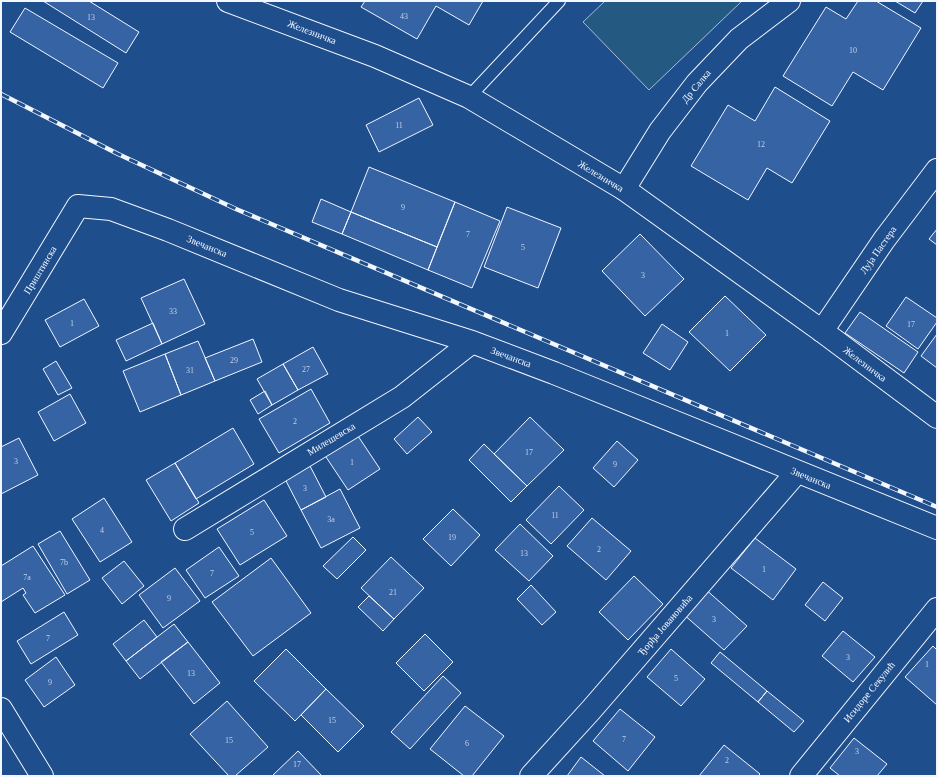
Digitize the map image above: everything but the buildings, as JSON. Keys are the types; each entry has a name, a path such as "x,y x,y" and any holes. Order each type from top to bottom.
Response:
{"street":[{"name":"Железничка","path":"228,1 375,56 469,96 624,189 822,331 937,417"},
{"name":"Др Салка","path":"624,189 660,131 697,83 739,39 789,1"},
{"name":"Луја Пастера","path":"822,331 884,240 937,170"},
{"name":"Приштинска","path":"1,333 78,206"},
{"name":"Звечанска","path":"78,206 111,209 168,230 339,300 472,342 554,372 937,528"},
{"name":"Милешевска","path":"185,529 402,397 472,342"},
{"name":"Ђорђа Јовановића","path":"531,776 591,710 797,472"},
{"name":"Исидоре Секулић","path":"801,776 937,609"},
{"path":"1,709 42,776"}],"lane":[{"path":"469,96 559,1"}],"shaded area":[{"path":"605,1 742,1 649,90 583,22"}],"railway":[{"path":"1,94 118,154 236,209 937,507"}]}
